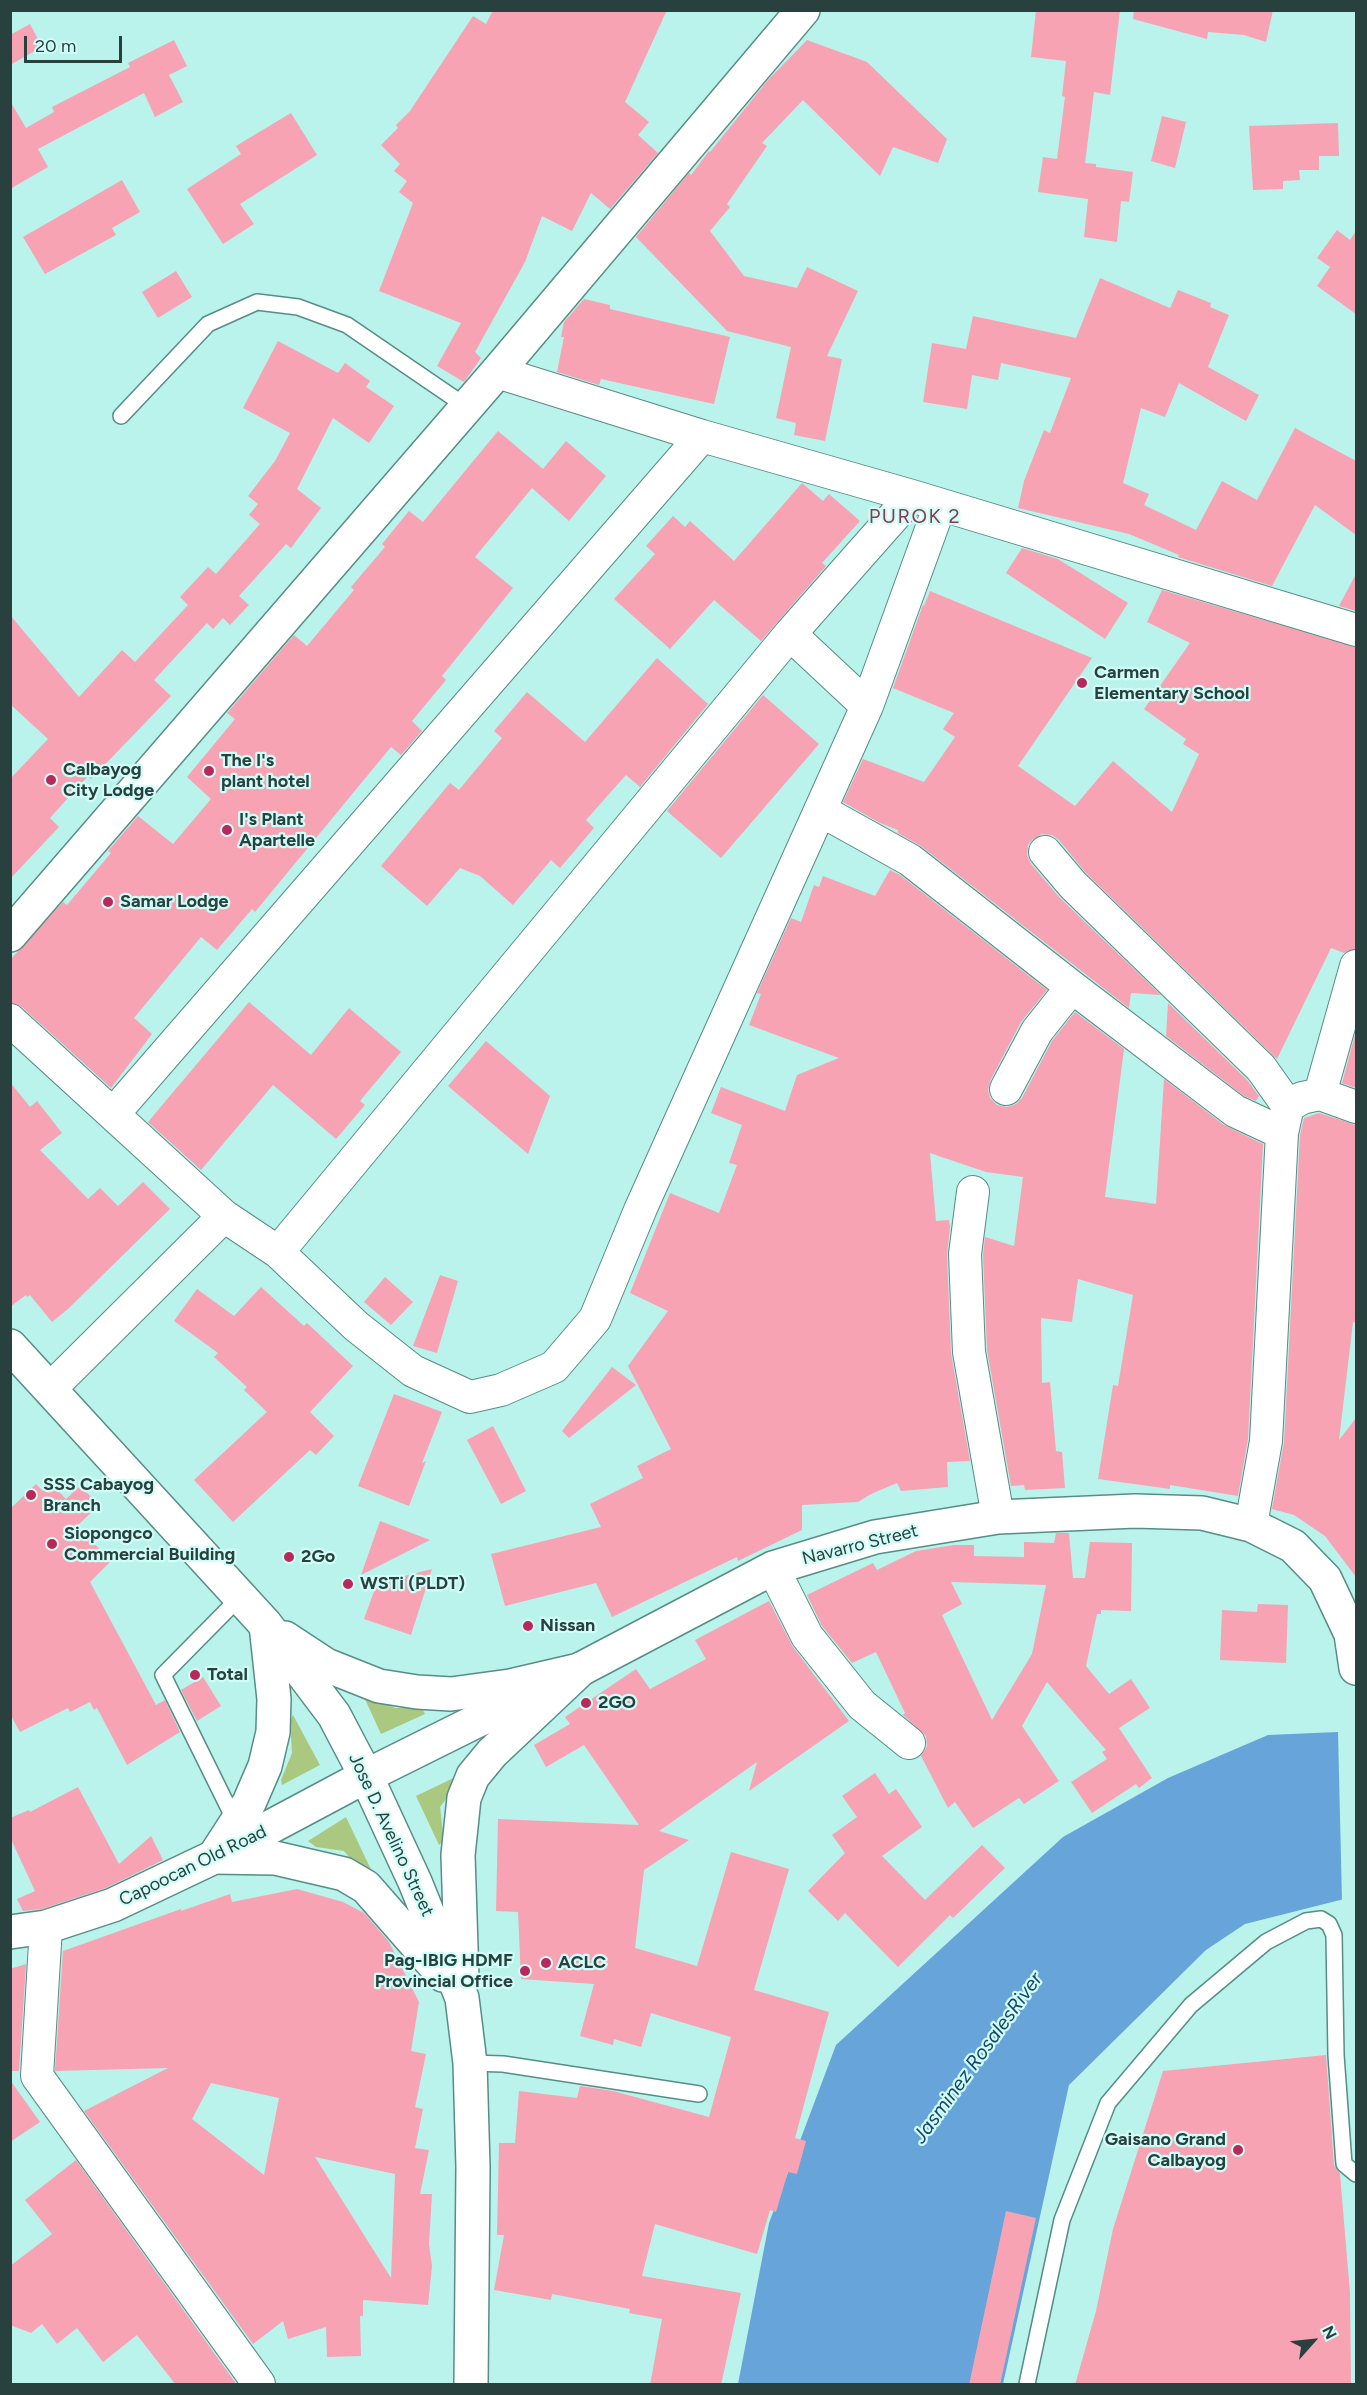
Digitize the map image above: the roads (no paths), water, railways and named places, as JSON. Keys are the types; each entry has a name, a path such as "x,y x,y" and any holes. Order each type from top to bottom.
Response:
{"street":[{"path":"10,935 497,372 802,11"},
{"path":"497,372 702,436 926,500 1356,630"},
{"path":"114,1113 702,436"},
{"path":"278,1252 790,634 926,500"},
{"path":"10,1020 224,1216 278,1252 356,1326 413,1371 470,1397 501,1390 554,1367 595,1319 641,1208 867,706 926,500"},
{"path":"790,634 867,706"},
{"path":"820,810 910,860 1236,1111 1285,1119"},
{"path":"1045,852 1073,885 1261,1068 1285,1119 1266,1441 1251,1525"},
{"path":"1320,1094 1356,966"},
{"path":"1006,1089 1037,1031 1072,987"},
{"path":"1285,1119 1302,1098 1320,1094 1356,1107"},
{"path":"973,1192 965,1254 969,1352 998,1517"},
{"path":"50,1389 224,1216"},
{"name":"Jose D. Avelino Street","path":"13,1354 50,1389 266,1625 334,1715 366,1776 415,1882 462,1998 470,2063 473,2167 471,2385"},
{"name":"Navarro Street","path":"366,1776 581,1669 773,1568 875,1537 998,1517 1135,1511 1202,1513 1251,1525 1293,1546 1325,1579 1351,1634 1356,1668"},
{"path":"773,1568 807,1636 862,1705 909,1743"},
{"path":"266,1625 326,1665 379,1686 407,1690 451,1694 510,1686 581,1669"},
{"path":"214,1857 249,1803 265,1766 273,1732 274,1699 266,1625"},
{"path":"462,1998 458,1855 464,1798 473,1776 492,1753 581,1669"},
{"name":"Capoocan Old Road","path":"10,1932 46,1927 113,1905 214,1857 366,1776"},
{"path":"214,1857 275,1858 344,1874 366,1887 462,1998"},
{"path":"46,1927 37,2076 259,2385"}],"lane":[{"path":"121,416 208,324 257,302 298,308 347,325 467,406"},
{"path":"236,1823 163,1675 240,1597"},
{"path":"1027,2385 1062,2220 1108,2103 1191,2005 1266,1942 1306,1921 1321,1919 1329,1924 1334,1935 1336,2055 1344,2164 1356,2174"},
{"path":"470,2063 502,2064 699,2094"}],"water":[{"name":"Jasminez RosalesRiver","path":"1338,1732 1356,1737 1356,1896 1245,1924 1206,1950 1069,2085 1003,2384 738,2384 769,2223 836,2045 1063,1837 1168,1778 1268,1735"}],"place":[{"name":"Carmen Elementary School","path":"1082,683"},
{"name":"The I's plant hotel","path":"209,771"},
{"name":"Calbayog City Lodge","path":"51,780"},
{"name":"I's Plant Apartelle","path":"227,830"},
{"name":"Samar Lodge","path":"108,902"},
{"name":"SSS Cabayog Branch","path":"31,1495"},
{"name":"Siopongco Commercial Building","path":"52,1544"},
{"name":"2Go","path":"289,1557"},
{"name":"WSTi (PLDT)","path":"348,1584"},
{"name":"Nissan","path":"528,1626"},
{"name":"Total","path":"195,1675"},
{"name":"2GO","path":"586,1703"},
{"name":"ACLC","path":"546,1963"},
{"name":"Pag-IBIG HDMF Provincial Office","path":"525,1971"},
{"name":"Gaisano Grand Calbayog","path":"1238,2150"}],"district":[{"name":"PUROK 2","path":"915,517"}]}
